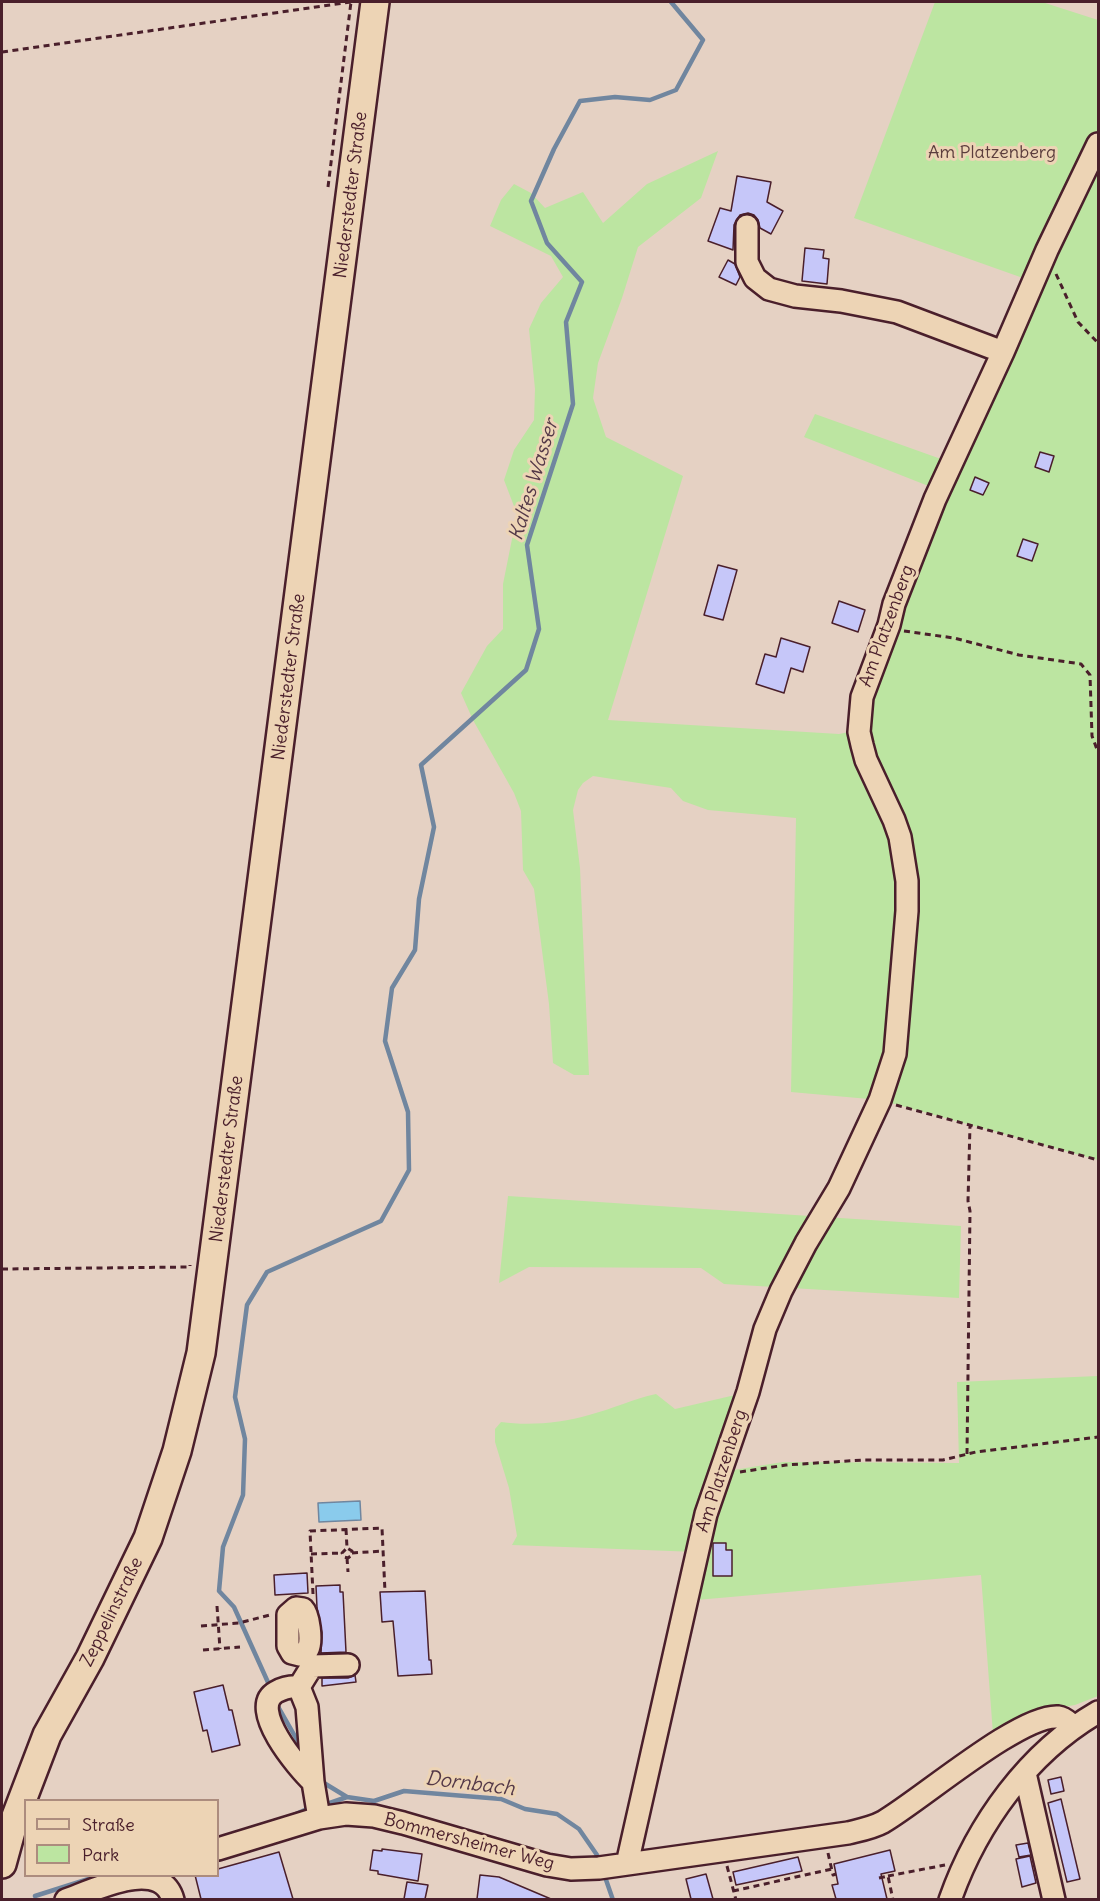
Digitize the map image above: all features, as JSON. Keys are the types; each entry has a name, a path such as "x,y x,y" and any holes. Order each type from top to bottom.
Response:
{"main road":[{"name":"Niederstedter Straße","path":"201,1353 375,2"},
{"name":"Zeppelinstraße","path":"2,1864 13,1824 47,1735 90,1658 148,1538 177,1451 201,1353"}],"street":[{"name":"Am Platzenberg","path":"613,1866 685,1601 706,1514 748,1392 765,1329 781,1291 806,1243 839,1188 880,1100 895,1054 907,911 907,881 900,837 866,760 862,745 859,714 862,697 889,625 894,604 935,499 1047,250 1098,144"},
{"path":"747,226 747,262 755,278 769,289 795,296 841,301 897,312 1003,352"},
{"path":"304,1611 299,1608 294,1609 287,1618 289,1649 296,1655 309,1659 348,1665"},
{"path":"309,1659 299,1687 308,1707 313,1782 319,1818"},
{"path":"299,1687 291,1686 270,1696 266,1703 266,1710 273,1728 297,1767 313,1782"},
{"path":"950,1899 965,1864 994,1813 1025,1773 1045,1750 1073,1726 1098,1712"},
{"name":"Bommersheimer Weg","path":"219,1849 319,1818 346,1814 374,1816 571,1869 613,1866 724,1851 867,1829 881,1823 915,1801 996,1743 1024,1727 1056,1717 1065,1719 1073,1726"},
{"path":"1025,1773 1054,1899"},
{"path":"66,1899 134,1878 156,1880 170,1886"}],"path":[{"path":"2,52 351,2"},
{"path":"1047,250 1060,286 1078,322 1098,343"},
{"path":"889,625 896,629 964,640 1019,655 1081,664 1090,675 1092,736 1098,752"},
{"path":"880,1100 1098,1160"},
{"path":"967,1454 970,1125"},
{"path":"2,1269 190,1267"},
{"path":"719,1476 786,1465 863,1460 943,1460 967,1454 1098,1437"},
{"path":"304,1611 313,1600 310,1531 382,1528 385,1592"},
{"path":"311,1554 342,1553 347,1548 346,1529"},
{"path":"347,1548 350,1548 352,1552"},
{"path":"352,1552 383,1551"},
{"path":"347,1558 352,1552"},
{"path":"342,1553 347,1558 348,1572"},
{"path":"217,1606 220,1648"},
{"path":"201,1626 248,1621"},
{"path":"203,1650 240,1647"},
{"path":"824,1836 833,1875 836,1874"},
{"path":"724,1851 736,1899"},
{"path":"879,1878 949,1864 965,1864"},
{"path":"734,1891 832,1869"},
{"path":"888,1876 893,1899"}],"green space":[{"path":"935,2 1042,2 1098,20 1098,1160 880,1100 791,1092 796,818 708,810 683,801 671,788 593,776 578,790 573,810 580,868 589,1075 574,1075 553,1063 549,1004 534,889 523,870 521,811 514,793 473,720 461,693 487,646 503,629 503,584 517,514 504,480 514,450 534,420 535,389 529,329 541,303 563,277 551,256 490,226 501,200 514,184 531,193 545,208 583,192 603,223 647,184 718,151 701,198 638,247 598,363 593,398 606,437 683,476 608,720 839,734 861,727 882,652 1037,283 854,218"},
{"path":"815,414 941,459 931,487 804,437"},
{"path":"508,1196 961,1226 959,1298 724,1284 701,1268 529,1267 499,1283"},
{"path":"1098,1376 1098,1696 1075,1705 1038,1711 993,1734 981,1575 685,1601 697,1552 512,1545 517,1536 509,1488 495,1442 495,1429 501,1422 534,1424 568,1420 656,1394 675,1409 748,1392 721,1472 783,1462 959,1463 957,1382"}],"water":[{"path":"360,1501 361,1520 319,1522 318,1503"}],"building":[{"path":"737,176 771,182 767,202 783,211 771,234 760,228 754,215 748,213 740,215 734,225 733,250 708,241 720,208 731,211"},
{"path":"805,248 824,250 823,258 829,259 827,284 802,281"},
{"path":"728,260 735,264 740,277 736,285 719,277"},
{"path":"1040,452 1054,456 1049,472 1035,467"},
{"path":"975,477 989,483 983,495 970,490"},
{"path":"1023,539 1038,544 1032,561 1017,556"},
{"path":"718,565 737,570 723,620 704,615"},
{"path":"839,601 865,610 858,632 832,623"},
{"path":"781,638 810,647 803,672 791,668 784,693 756,684 765,654 776,657"},
{"path":"713,1543 726,1543 726,1550 732,1550 732,1576 713,1576"},
{"path":"307,1573 308,1593 275,1595 274,1575"},
{"path":"340,1585 340,1592 343,1592 346,1652 321,1653 322,1633 316,1586"},
{"path":"425,1591 429,1660 431,1660 432,1674 398,1676 393,1621 382,1622 380,1592"},
{"path":"355,1675 356,1682 322,1686 322,1678 348,1678"},
{"path":"223,1685 229,1710 232,1710 240,1745 212,1752 207,1730 203,1731 194,1692"},
{"path":"1061,1777 1064,1791 1051,1794 1048,1780"},
{"path":"1061,1799 1080,1879 1067,1882 1048,1803"},
{"path":"1028,1843 1031,1855 1019,1857 1016,1845"},
{"path":"382,1849 422,1854 418,1881 378,1874 378,1871 370,1870 373,1850 382,1851"},
{"path":"890,1850 895,1871 881,1874 887,1899 836,1899 832,1885 838,1884 834,1864"},
{"path":"279,1852 293,1899 201,1899 196,1877 219,1877 219,1869"},
{"path":"1030,1856 1036,1883 1022,1887 1016,1859"},
{"path":"798,1857 802,1871 736,1885 733,1872"},
{"path":"706,1874 713,1899 691,1899 686,1879"},
{"path":"480,1875 499,1877 551,1899 477,1899"},
{"path":"407,1882 428,1885 425,1899 404,1899"}],"waterway":[{"name":"Kaltes Wasser","path":"271,1689 234,1607 219,1591 223,1547 243,1495 245,1439 235,1397 247,1305 267,1272 381,1221 409,1170 408,1112 385,1041 392,988 415,950 419,899 434,827 421,765 526,670 539,629 527,545 573,404 566,322 582,282 547,243 531,201 554,149 580,101 615,97 650,100 676,90 703,40 671,2"},
{"name":"Kaltes Wasser","path":"276,1703 300,1745"},
{"name":"Dornbach","path":"324,1783 347,1797 374,1801 404,1791 501,1799 525,1809 557,1814 579,1829 600,1863"},
{"path":"324,1805 347,1797"},
{"path":"289,1817 307,1809"},
{"name":"Dornbach","path":"604,1874 613,1900"},
{"path":"35,1896 95,1877"}]}
